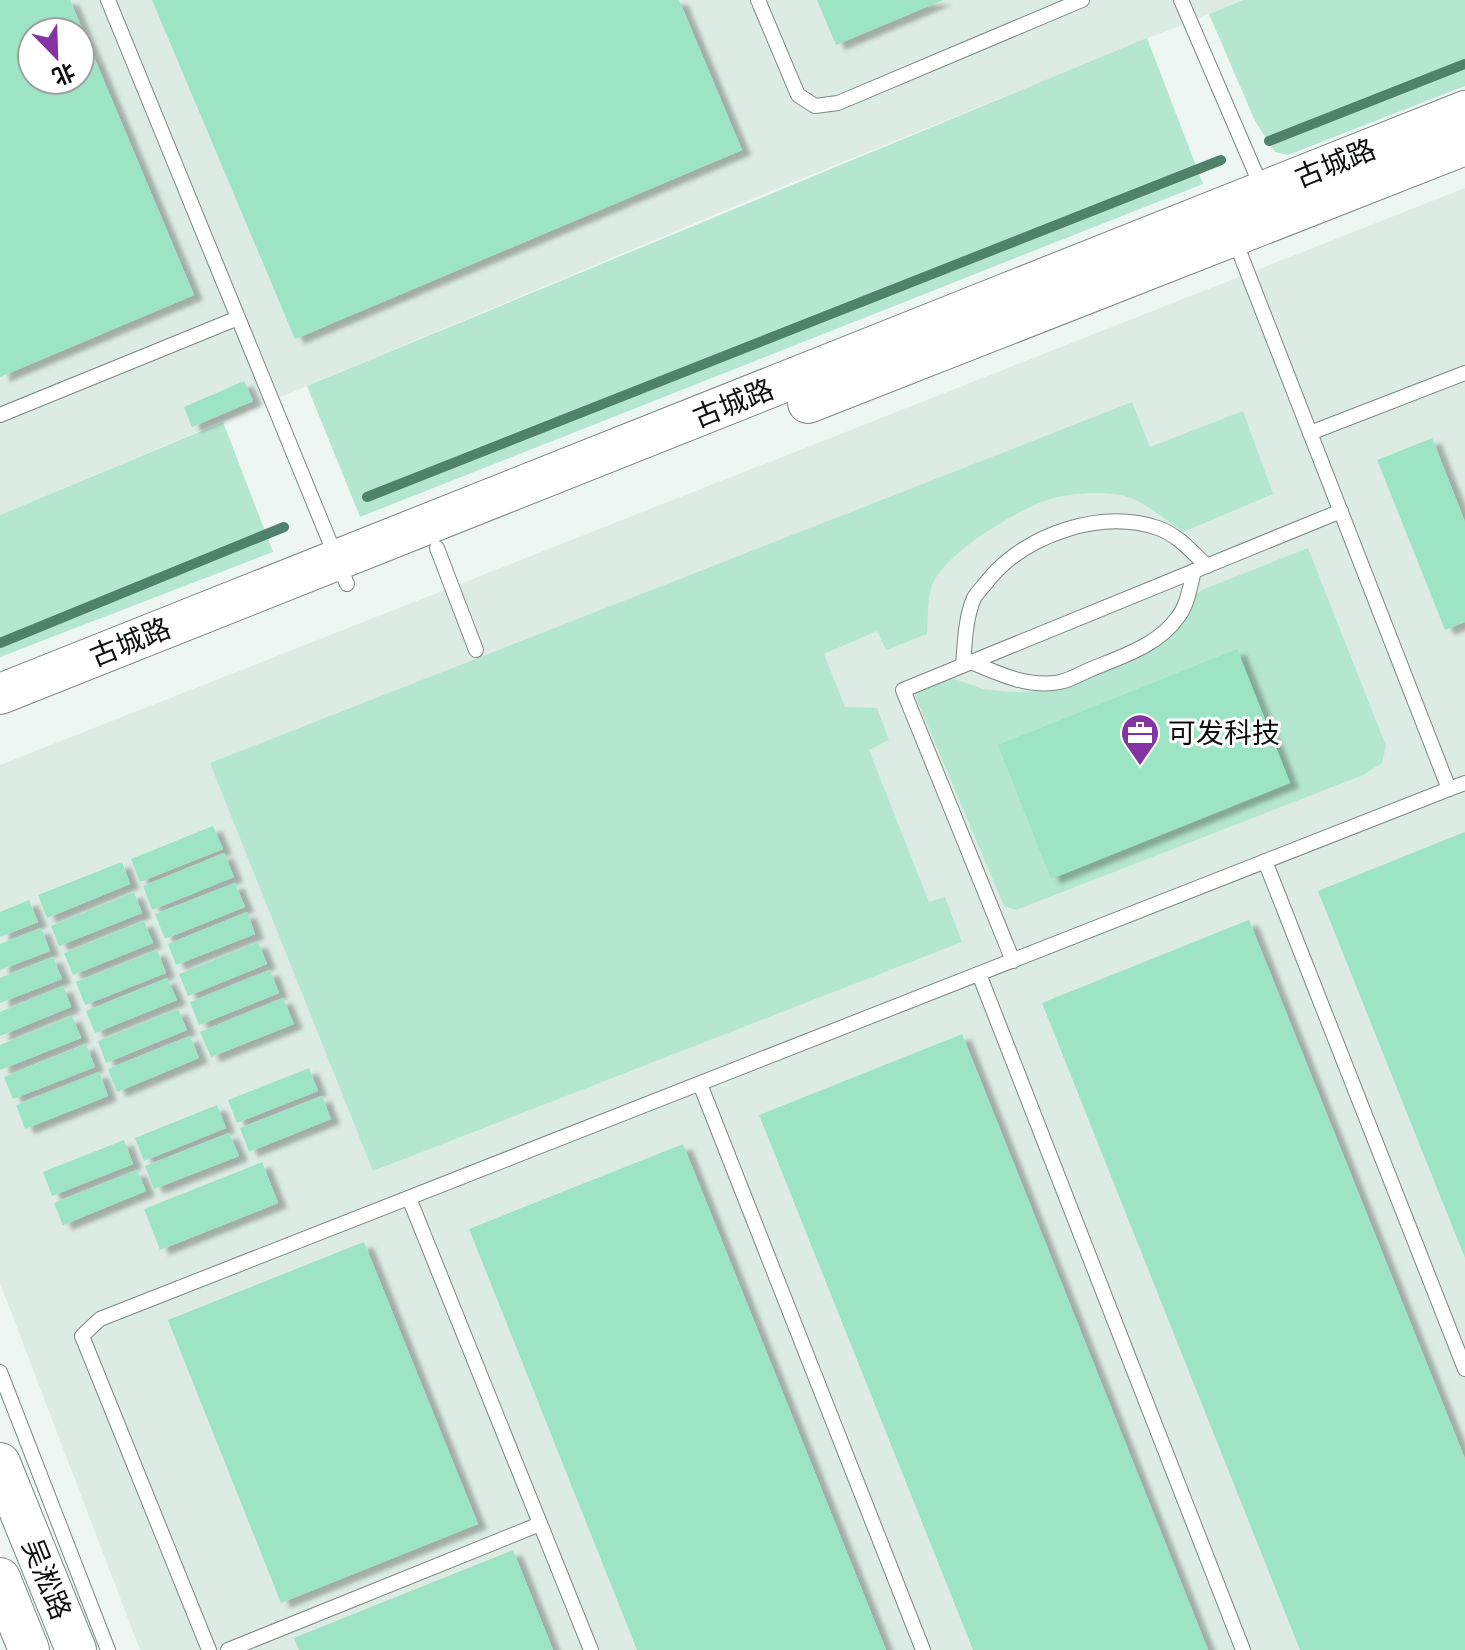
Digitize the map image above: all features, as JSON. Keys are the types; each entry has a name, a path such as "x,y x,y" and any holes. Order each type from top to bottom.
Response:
{"main road":[{"name":"古城路","path":"0,694 342,572 437,548 1228,222 1267,201 1465,111"},
{"name":"古城路","path":"0,720 342,572 1228,222 1465,145"},
{"name":"吴淞路","path":"0,1463 76,1650"},
{"name":"吴淞路","path":"0,1578 29,1650"}],"lane":[{"path":"108,0 342,572"},
{"path":"758,0 798,95 815,106 838,103 1082,0"},
{"path":"1181,0 1267,201"},
{"path":"1228,222 1449,789"},
{"path":"0,415 238,318"},
{"path":"1310,433 1465,373"},
{"path":"1013,961 903,690 1341,511"},
{"path":"967,664 966,628 975,597 999,568 1031,543 1062,531 1094,524 1129,522 1158,528 1176,536 1200,568"},
{"path":"437,548 476,650"},
{"path":"967,664 1028,682 1061,682 1144,647 1166,630 1179,617 1200,568"},
{"path":"209,1650 82,1336 100,1319 1465,783"},
{"path":"1265,861 1465,1369"},
{"path":"979,974 1243,1650"},
{"path":"700,1084 923,1650"},
{"path":"409,1198 591,1650"},
{"path":"0,1372 108,1650"},
{"path":"228,1650 540,1524"}],"shaded area":[{"path":"0,0 1243,0 769,192 0,515"},
{"path":"1465,188 1465,1650 140,1650 0,1283 0,765"}],"green space":[{"path":"1243,0 1465,0 1465,86 1288,155 1275,152 1255,121 1209,14"},
{"path":"1147,38 1203,184 360,517 307,386"},
{"path":"1132,402 1150,447 1243,411 1273,494 1183,532 1148,507 1125,496 1082,494 1042,502 1006,520 968,545 940,572 930,590 927,634 886,650 877,631 824,654 845,707 877,708 889,740 869,750 929,902 945,897 962,942 373,1171 210,763"},
{"path":"223,422 273,552 0,657 0,515"},
{"path":"1308,548 1386,746 1382,763 1363,775 1016,910 1004,906 914,693 952,678 983,689 1045,691 1156,645 1193,596 1202,590"}],"building":[{"path":"0,0 70,0 77,16 16,16 16,96 96,96 96,62 194,295 0,377"},
{"path":"152,0 679,0 742,150 295,339"},
{"path":"817,0 943,0 836,45"},
{"path":"244,381 253,401 192,427 184,407"},
{"path":"1432,438 1465,522 1465,622 1445,630 1377,460"},
{"path":"1237,649 1290,783 1051,879 998,745"},
{"path":"213,826 223,849 140,882 131,859"},
{"path":"1465,832 1465,1258 1318,891"},
{"path":"224,853 234,877 152,910 143,886"},
{"path":"122,862 130,884 47,918 38,895"},
{"path":"235,883 245,907 165,939 155,914"},
{"path":"134,892 142,913 59,946 51,926"},
{"path":"29,900 38,922 0,937 0,912"},
{"path":"247,912 255,934 176,965 168,944"},
{"path":"1249,920 1465,1459 1465,1650 1300,1650 1042,1003"},
{"path":"144,921 153,943 73,975 64,953"},
{"path":"41,928 50,951 0,970 0,944"},
{"path":"258,942 267,964 188,996 179,974"},
{"path":"157,950 166,973 85,1005 76,982"},
{"path":"53,957 62,979 0,1003 0,978"},
{"path":"270,970 279,993 199,1025 190,1002"},
{"path":"167,978 177,1000 95,1033 86,1011"},
{"path":"63,986 71,1007 0,1036 0,1012"},
{"path":"283,998 294,1024 211,1057 200,1032"},
{"path":"178,1009 187,1030 106,1063 98,1041"},
{"path":"72,1016 81,1038 0,1070 0,1045"},
{"path":"962,1034 1208,1650 973,1650 759,1115"},
{"path":"190,1036 199,1058 117,1092 108,1069"},
{"path":"86,1044 95,1067 13,1099 4,1077"},
{"path":"309,1068 318,1091 237,1123 228,1100"},
{"path":"99,1072 108,1096 25,1129 16,1105"},
{"path":"322,1096 331,1119 249,1152 240,1128"},
{"path":"217,1105 226,1128 144,1161 135,1138"},
{"path":"229,1133 239,1156 154,1189 145,1166"},
{"path":"124,1140 133,1164 52,1196 43,1172"},
{"path":"683,1144 886,1650 637,1650 469,1229"},
{"path":"262,1162 278,1203 160,1250 144,1209"},
{"path":"137,1170 146,1191 63,1225 54,1203"},
{"path":"364,1242 478,1524 281,1603 168,1320"},
{"path":"513,1550 553,1650 299,1650 294,1638"}],"waterway":[{"path":"1269,141 1465,64"},
{"path":"367,497 1221,160"},
{"path":"0,643 284,527"}],"place":[{"name":"可发科技","path":"1140,767"}]}
